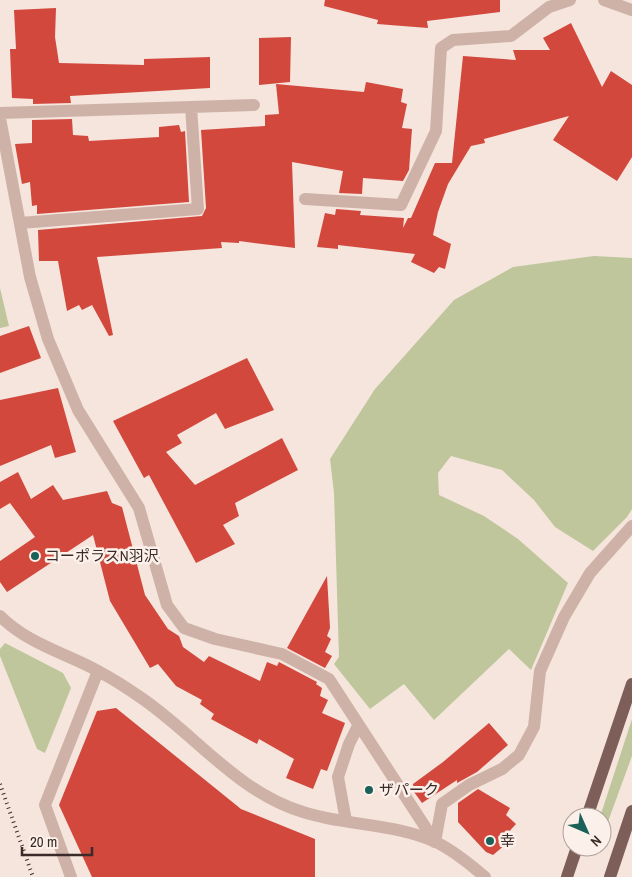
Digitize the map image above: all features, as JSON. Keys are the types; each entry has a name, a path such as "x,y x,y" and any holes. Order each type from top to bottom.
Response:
{"main road":[{"path":"590,807 632,684"},
{"path":"610,877 632,811"},
{"path":"567,877 574,857"}],"street":[{"path":"305,199 401,205 436,130 441,48 453,40 511,36 549,8 570,0"},
{"path":"604,0 632,10"},
{"path":"0,113 254,105"},
{"path":"20,223 198,209 191,107"},
{"path":"0,118 30,277 48,339 78,410 139,508 167,605 184,628 215,639 282,654 329,679 435,842"},
{"path":"435,842 442,804 469,785 502,769 519,755 534,727 540,671 564,617 590,574 632,526"},
{"path":"0,616 37,644 98,671 154,706 233,775 249,786 303,812 391,829 435,842 463,858 486,877"},
{"path":"71,877 44,805 98,671"},
{"path":"346,820 338,777 349,744 358,726"}],"green space":[{"path":"594,256 632,258 632,509 627,517 593,551 555,527 534,500 502,470 451,456 438,473 439,495 484,516 518,539 568,583 531,670 509,649 434,720 404,684 370,709 334,664 339,657 334,493 330,459 375,389 454,300 513,267"},
{"path":"0,288 9,326 0,328"},
{"path":"5,643 63,673 71,688 45,753 37,749 0,656 0,649"},
{"path":"632,719 632,756 612,811 612,807 603,807"}],"building":[{"path":"325,0 500,0 500,12 427,21 428,28 377,24 378,20 324,6"},
{"path":"56,8 55,37 59,63 144,65 144,59 210,57 210,88 70,96 71,103 33,104 33,99 12,98 10,49 16,49 14,10"},
{"path":"571,23 602,87 611,71 632,85 632,157 617,181 553,140 569,116 484,139 485,143 471,146 448,184 438,212 433,235 451,244 445,269 439,267 434,273 411,262 415,254 338,245 338,249 317,247 325,213 335,215 336,209 361,211 360,215 404,218 403,228 408,218 411,218 435,163 452,163 463,56 516,60 513,50 550,50 543,38"},
{"path":"291,37 290,82 259,85 259,38"},
{"path":"366,82 403,89 401,102 407,104 402,128 412,129 409,170 403,181 363,178 362,194 339,193 343,171 292,162 295,248 239,241 239,243 221,242 222,248 97,257 113,335 109,336 92,305 82,310 79,305 67,311 58,261 39,261 38,230 202,216 206,208 201,130 265,126 265,115 279,114 276,84 364,92"},
{"path":"72,119 73,135 88,136 89,141 159,137 159,127 179,125 181,132 185,131 189,202 37,214 37,205 32,206 30,182 22,184 15,144 32,143 32,120"},
{"path":"29,326 41,358 0,373 0,336"},
{"path":"247,358 274,410 225,429 216,413 177,435 182,443 166,452 195,485 282,438 298,470 235,503 239,516 223,525 235,544 196,563 149,475 144,478 113,421"},
{"path":"58,388 76,452 55,458 51,445 0,466 0,400"},
{"path":"18,472 31,499 53,485 63,500 107,491 112,503 122,507 145,595 168,629 179,636 183,647 204,662 209,656 260,681 267,662 277,666 279,662 317,682 316,684 322,688 320,696 328,700 322,713 345,723 327,771 321,769 313,789 286,778 294,759 259,739 257,744 211,719 214,714 200,704 202,700 176,686 158,664 150,668 110,601 93,535 7,592 0,582 0,561 35,537 10,503 0,509 0,482"},
{"path":"327,576 330,628 327,636 331,639 325,652 332,656 325,668 287,648"},
{"path":"116,708 241,809 315,839 315,877 92,877 59,805 97,711"},
{"path":"489,723 508,745 477,772 457,783 457,780 422,803 414,792 413,784 443,762"},
{"path":"478,789 510,808 506,815 516,824 506,835 511,840 493,855 486,852 458,822 458,803"}],"railway":[{"path":"0,784 33,877"}],"place":[{"name":"コーポラスN羽沢","path":"35,556"},
{"name":"ザパーク","path":"369,790"},
{"name":"幸","path":"490,841"}]}
